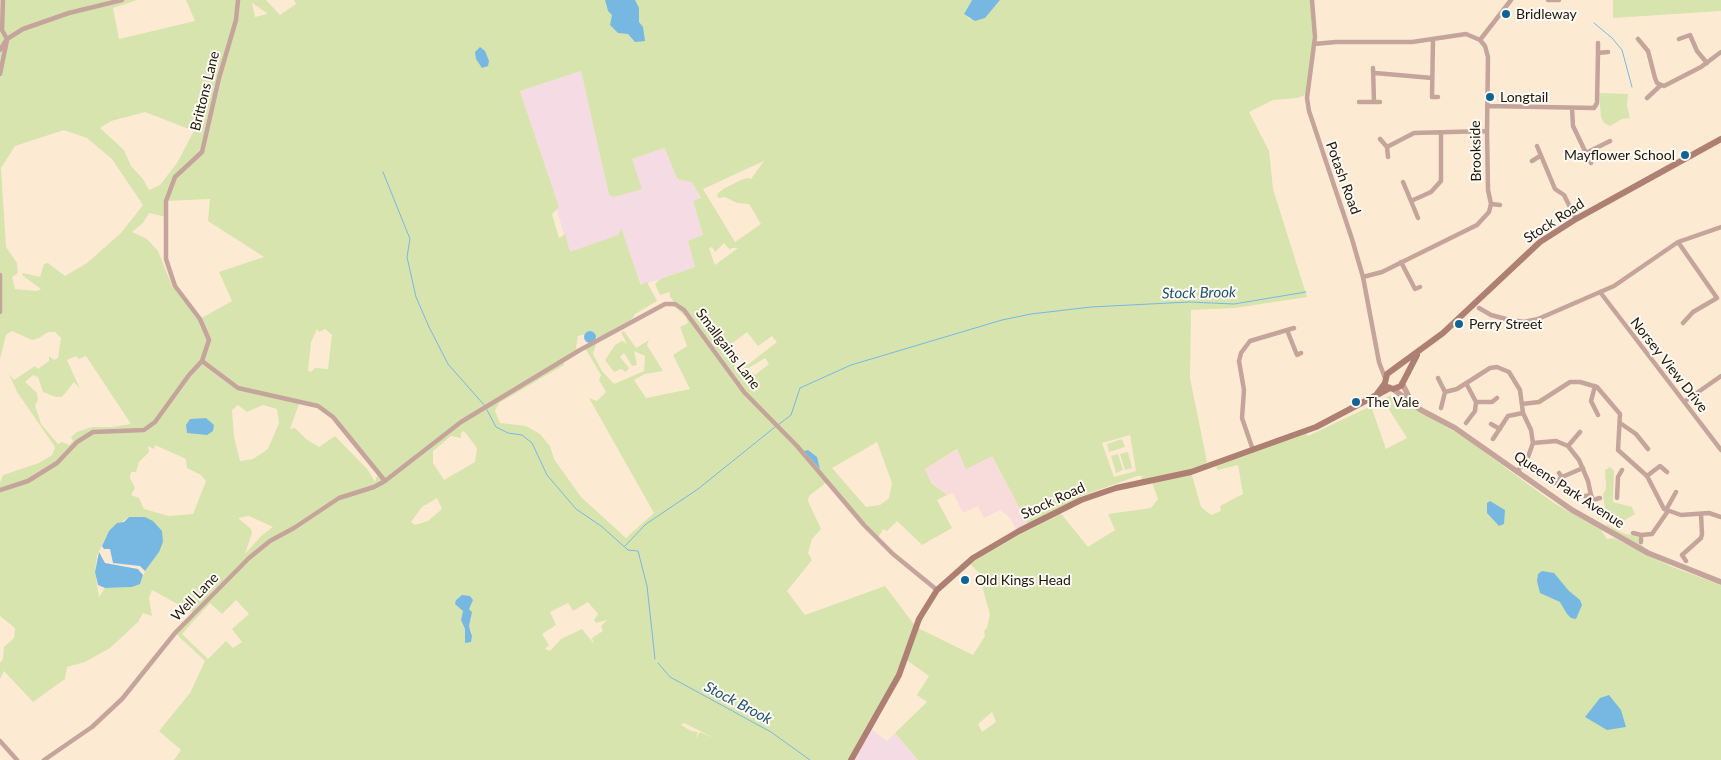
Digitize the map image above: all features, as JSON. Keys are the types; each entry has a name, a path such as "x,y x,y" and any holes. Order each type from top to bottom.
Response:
{"main road":[{"name":"Stock Road","path":"851,760 899,675 919,619 937,590 973,558 1081,500 1116,488 1191,472 1316,427 1374,398 1420,350 1443,333 1523,256 1576,219 1721,140"},
{"name":"Stock Road","path":"1390,380 1399,388 1420,350"},
{"path":"1390,380 1400,374 1402,381"}],"street":[{"path":"0,74 7,39 2,30 2,0"},
{"path":"0,50 7,39 50,18 122,0"},
{"name":"Brittons Lane","path":"202,361 209,340 200,319 176,286 166,258 166,201 175,177 202,152 219,78 236,20 238,0"},
{"name":"Potash Road","path":"1312,0 1314,44 1307,98 1309,111 1363,276 1380,362 1390,380"},
{"path":"1314,44 1433,40 1466,34 1480,40 1511,0"},
{"path":"1548,0 1559,0"},
{"path":"1679,39 1690,35 1707,63"},
{"path":"1638,39 1644,43 1648,51 1654,78 1661,85 1666,86 1707,63 1721,52"},
{"path":"1433,40 1432,78 1429,97 1438,97"},
{"name":"Brookside","path":"1480,40 1485,46 1488,56 1488,190 1491,204"},
{"path":"1644,43 1650,40"},
{"path":"1487,106 1594,108 1597,103 1598,43"},
{"path":"1598,53 1608,52"},
{"path":"1374,102 1374,71 1432,78"},
{"path":"1647,98 1661,85"},
{"path":"1359,102 1380,102"},
{"path":"1572,108 1573,126 1591,163"},
{"path":"1421,125 1421,132"},
{"path":"1387,147 1407,135 1421,132 1487,131"},
{"path":"1411,201 1431,192 1441,181 1441,133"},
{"path":"1380,139 1387,147 1388,157"},
{"path":"1586,153 1610,141"},
{"path":"1536,146 1555,189 1564,195 1576,219"},
{"path":"1532,161 1540,156"},
{"path":"1403,182 1418,218"},
{"path":"1363,276 1382,272 1477,225 1487,216 1491,204 1500,205"},
{"path":"1479,308 1499,318 1528,321 1553,314 1628,277 1678,242 1721,227"},
{"path":"1678,242 1719,296 1693,312 1682,323"},
{"path":"1401,262 1412,290 1420,286"},
{"path":"0,275 0,312"},
{"name":"Norsey View Drive","path":"1600,292 1721,450"},
{"name":"Smallgains Lane","path":"385,481 479,410 657,307 675,304 684,310 744,392 826,478 864,525 894,554 937,590"},
{"path":"1253,450 1242,418 1244,390 1239,361 1241,353 1250,341 1294,328"},
{"path":"1287,330 1297,355"},
{"path":"0,490 28,481 57,463 77,442 93,432 144,430 155,422 189,375 202,361 238,388 318,406 333,417 385,481"},
{"path":"1445,392 1457,389 1490,368 1503,369 1509,372 1518,386 1523,412 1533,443 1531,452 1517,472"},
{"path":"1684,402 1721,376"},
{"path":"1438,378 1445,392 1441,408"},
{"name":"Queens Park Avenue","path":"1390,380 1412,404 1455,428 1572,510 1668,562 1721,582"},
{"path":"1402,381 1412,404"},
{"path":"1522,404 1539,402 1570,382 1595,386 1618,411 1620,424 1618,450 1647,476 1661,504 1667,510 1680,515 1709,513 1721,517"},
{"path":"1466,383 1476,402 1475,411 1466,423"},
{"path":"1595,386 1591,401 1598,415"},
{"path":"1476,402 1492,402 1497,398"},
{"path":"1494,439 1508,416 1523,412"},
{"path":"1491,424 1500,429"},
{"path":"1620,424 1636,434 1648,449"},
{"path":"1568,446 1580,432"},
{"path":"1533,443 1556,441 1568,446 1583,468 1593,500 1600,498"},
{"path":"1647,476 1658,464 1667,472"},
{"path":"1555,483 1560,475 1583,468"},
{"path":"1617,498 1618,477 1622,470"},
{"name":"Well Lane","path":"44,760 92,727 122,699 175,633 248,558 270,541 339,498 374,487 385,481"},
{"path":"1633,533 1641,535 1652,534 1676,492"},
{"path":"1585,496 1591,495"},
{"path":"1675,558 1682,555 1700,538 1703,529 1701,514"},
{"path":"1641,535 1641,542"},
{"path":"1682,555 1686,561"},
{"path":"0,741 17,760"}],"shaded area":[{"path":"581,71 609,195 632,159 666,148 677,180 684,178 692,182 701,199 693,201 703,236 688,241 695,267 642,285 620,229 618,235 569,253 557,210 559,207 520,91"},
{"path":"958,449 991,455 1028,524 1016,529 1009,517 1000,510 984,518 978,506 963,513 953,493 947,495 931,483 925,469"},
{"path":"870,728 887,741 895,733 918,760 851,760"}],"green space":[{"path":"0,0 137,0 113,8 119,39 195,21 186,0 266,0 280,15 296,4 294,0 605,0 608,11 639,22 635,0 972,0 964,14 970,19 993,8 1000,0 1312,0 1314,30 1308,94 1297,98 1273,100 1249,112 1269,151 1273,189 1307,297 1235,308 1191,310 1190,378 1207,462 1198,470 1191,472 1201,507 1211,515 1221,511 1220,506 1243,494 1238,465 1217,470 1216,462 1304,431 1308,436 1371,406 1386,449 1407,438 1383,400 1375,406 1377,402 1390,396 1396,398 1462,436 1554,503 1601,530 1607,539 1614,538 1670,566 1721,585 1721,760 918,760 895,733 927,702 917,695 929,676 905,659 851,760 174,760 181,750 159,731 190,693 205,661 175,633 194,613 152,590 149,598 152,616 143,613 138,622 110,648 85,662 67,667 65,679 33,702 4,671 0,679 0,663 3,659 4,647 14,638 15,628 0,616 0,483 3,475 39,463 52,455 55,447 17,392 9,374 14,380 35,366 38,369 49,361 49,356 54,360 58,358 61,338 55,332 48,332 32,340 12,331 6,335 0,359","holes":["252,3 267,13 255,17","581,71 609,195 614,197 642,189 632,159 665,148 677,179 692,182 701,198 693,201 703,235 688,241 695,267 660,279 655,284 660,295 670,292 670,297 675,303 668,305 675,307 686,317 688,323 680,327 687,346 673,355 690,389 646,398 634,380 645,374 663,371 647,345 649,340 636,348 624,331 621,332 627,344 622,341 615,345 605,360 614,372 621,369 626,372 629,368 620,357 624,353 632,366 637,365 634,351 645,356 644,371 614,384 602,371 593,354 596,344 619,330 585,348 601,375 599,380 606,392 597,401 589,398 654,513 626,538 581,497 554,459 550,446 540,434 526,426 500,423 495,411 499,403 564,365 564,361 578,352 576,347 578,336 594,332 597,339 632,319 635,314 657,301 647,282 641,285 621,228 618,235 570,252 565,234 559,238 552,214 559,207 520,91","145,112 194,131 177,163 160,185 149,190 143,179 131,166 124,150 100,128 111,121","64,130 87,138 112,159 143,205 121,233 87,263 65,276 48,263 44,264 40,277 23,273 22,275 41,289 37,291 15,289 12,277 18,273 17,263 6,247 1,168 15,146","764,161 751,179 741,180 717,194 718,198 725,197 737,203 749,204 761,224 735,242 703,189","210,199 208,221 264,257 219,272 232,301 200,319 175,286 173,288 158,251 147,239 132,232 143,223 149,213 166,217 166,201","724,243 730,250 731,248 738,248 715,265 709,248 712,247 715,252","317,329 319,332 325,329 332,335 328,369 315,368 311,372 308,371 311,342","747,332 758,346 772,336 777,342 737,373 734,367 737,363 726,348","76,356 79,359 86,356 131,424 112,427 92,427 77,432 71,437 73,441 69,445 62,442 58,444 41,424 35,405 38,400 37,393 25,382 33,375 38,377 43,392 56,397 62,397 74,382 80,389 67,360","765,358 769,364 755,375 747,369","299,404 311,404 333,417 378,472 375,482 368,470 335,436 319,447 306,439 295,428 290,429","238,405 247,412 263,405 277,409 279,423 268,449 253,459 240,461 234,437 232,410","464,431 477,448 475,462 444,480 433,463 433,451 451,436 461,438 461,433","1130,435 1136,471 1114,477 1102,443","877,442 892,483 889,498 880,505 866,507 832,468","155,445 186,459 187,468 201,475 206,481 193,514 169,516 144,509 139,498 131,495 135,488 130,478 131,472 136,472 139,462 149,452 148,446 154,449","957,449 966,469 992,456 1028,524 970,564 978,572 990,614 987,628 984,631 985,636 973,655 916,627 885,586 805,615 787,591 812,560 808,553 812,539 821,529 808,501 809,496 828,481 878,538 883,529 887,531 897,521 922,545 952,528 937,500 947,495 931,483 925,469","1137,476 1142,476 1141,482 1151,480 1158,499 1151,508 1108,514 1115,530 1088,547 1059,511 1079,497","437,498 442,509 428,521 415,525 411,522 422,507","249,516 273,527 261,536 245,554 252,533 251,529 238,518","129,517 146,517 159,552 145,571 140,583 132,587 105,588 99,597 95,572 97,555 109,531","462,595 471,617 469,626 472,633 465,642 465,629 461,620 463,611 456,600","236,600 249,614 232,629 242,642 233,648 226,641 208,659 182,634 210,603 222,614","588,602 598,614 594,620 596,623 607,620 601,626 603,631 592,638 594,644 582,629 561,639 550,651 545,649 549,645 542,634 556,625 550,612 568,603 573,611","992,712 996,722 982,732 978,724","684,723 716,739 700,732 695,739 698,732 691,731 681,725"]},
{"path":"1613,0 1721,0 1721,11 1613,18"},
{"path":"1599,93 1628,94 1627,105 1630,118 1622,119 1610,126 1604,123 1601,117"},
{"path":"1122,439 1125,447 1109,452 1107,444"},
{"path":"1128,452 1132,468 1125,470 1120,454"},
{"path":"1118,454 1123,470 1116,473 1111,456"},
{"path":"1610,467 1614,471 1613,502 1632,507 1635,514 1620,523 1607,520 1606,516 1603,494 1606,489 1605,470"},
{"path":"1606,524 1623,533 1638,537 1639,542 1646,549 1607,528"}],"water":[{"path":"605,0 635,0 639,8 639,22 643,27 645,41 635,42 628,34 618,33 610,25 612,15 608,11"},
{"path":"972,0 1000,0 985,18 975,21 964,14"},
{"path":"480,47 485,51 489,61 488,66 482,68 476,59 475,52"},
{"path":"592,331 595,332 595,342 588,343 585,342 584,335 585,332"},
{"path":"206,418 214,425 213,431 207,435 187,433 186,425 190,419"},
{"path":"808,450 817,457 820,469 804,451"},
{"path":"1490,501 1505,510 1504,524 1499,526 1487,513 1487,503"},
{"path":"129,517 145,517 153,521 162,531 163,542 159,552 145,571 140,566 113,563 110,549 104,549 102,546 109,531 117,523 124,522"},
{"path":"99,552 105,563 138,569 143,575 140,584 132,587 105,588 98,585 95,572"},
{"path":"1542,571 1554,573 1569,591 1580,600 1582,605 1576,619 1571,618 1567,614 1560,602 1540,593 1537,581 1538,574"},
{"path":"462,595 470,596 473,600 469,609 472,612 469,626 472,636 471,642 465,643 465,629 461,620 463,611 455,604 456,600"},
{"path":"1609,695 1621,710 1626,727 1607,730 1585,717 1600,698"}],"waterway":[{"path":"1594,23 1612,38 1622,50 1632,87"},
{"path":"383,172 410,239 407,257 416,297 429,327 448,364 485,406"},
{"path":"778,425 791,415 800,388 851,365 1002,320 1031,314 1091,307 1189,302 1234,304 1306,292"},
{"path":"487,410 496,427 508,433 522,435 532,443 547,475 576,509 601,526 628,550 638,551 647,586 655,659"},
{"path":"625,546 646,524 698,489 775,427"},
{"name":"Stock Brook","path":"658,663 670,677 771,732 810,760"}],"place":[{"name":"Bridleway","path":"1506,14"},
{"name":"Longtail","path":"1490,97"},
{"name":"Mayflower School","path":"1685,155"},
{"name":"Perry Street","path":"1459,324"},
{"name":"The Vale","path":"1356,402"},
{"name":"Old Kings Head","path":"965,580"}]}
